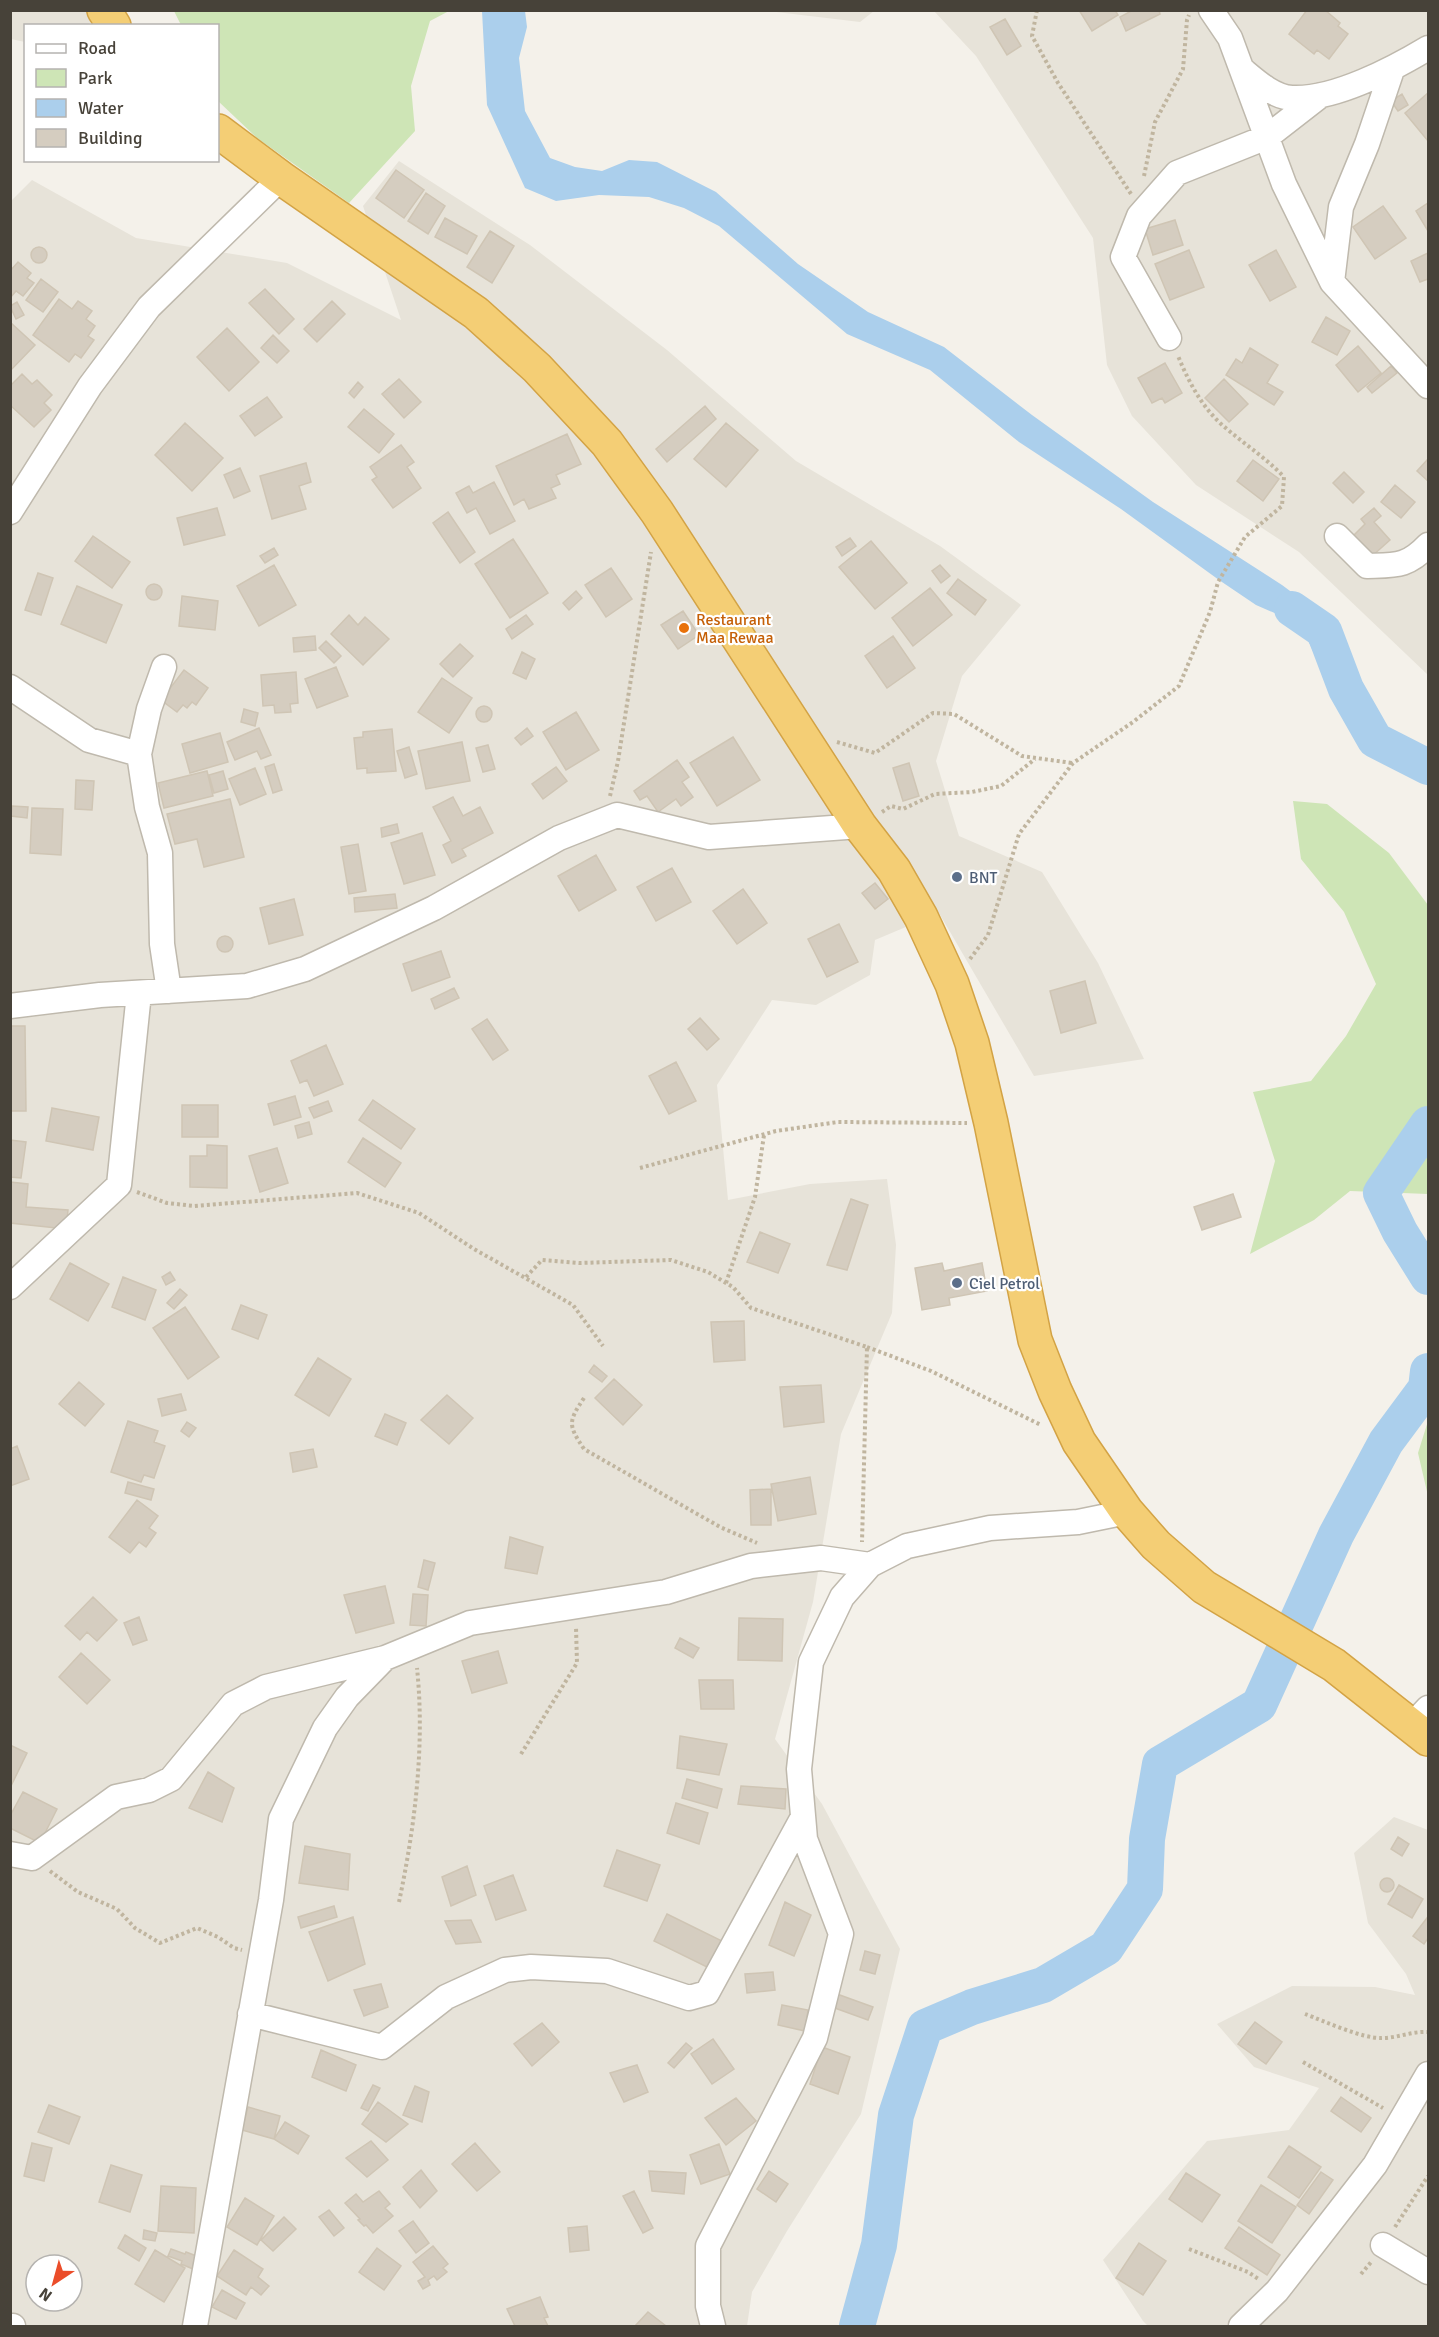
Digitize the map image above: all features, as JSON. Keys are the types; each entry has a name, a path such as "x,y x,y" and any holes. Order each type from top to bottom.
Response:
{"highway":[{"path":"219,132 281,178 476,313 537,368 607,442 657,512 860,826 894,870 921,917 952,984 972,1043 991,1123 1035,1340 1055,1391 1079,1442 1127,1512 1156,1545 1204,1587 1280,1631 1423,1724"}],"street":[{"path":"1211,10 1230,38 1284,184 1332,282 1428,386"},
{"path":"1244,71 1264,88 1290,98 1321,95 1392,70 1428,48"},
{"path":"1332,282 1341,207 1392,70"},
{"path":"1169,338 1123,257 1139,216 1176,173 1266,136 1321,95"},
{"path":"10,512 90,386 149,307 281,178"},
{"path":"1337,536 1367,566 1397,565 1415,558 1428,545"},
{"path":"164,667 149,709 139,754 147,807 160,853 162,944 169,991"},
{"path":"10,687 89,740 139,754"},
{"path":"10,1006 139,993 247,986 306,969 434,908 559,838 617,815 709,837 860,826"},
{"path":"10,1287 118,1185 139,993"},
{"path":"21,1856 116,1797 149,1790 171,1779 233,1704 266,1687 385,1658 470,1623 666,1592 751,1566 822,1558 865,1564 907,1546 990,1528 1078,1522 1127,1512"},
{"path":"713,2326 708,2306 708,2246 815,2038 841,1934 805,1839 799,1769 811,1662 842,1597 865,1564"},
{"path":"195,2326 271,1900 281,1819 325,1728 347,1697 385,1658"},
{"path":"250,2014 382,2047 446,1997 504,1970 531,1967 607,1971 689,1998 707,1993 803,1817"},
{"path":"1241,2326 1277,2291 1375,2165 1428,2074"},
{"path":"1383,2245 1428,2272"}],"path":[{"path":"1037,10 1032,36 1058,83 1143,212"},
{"path":"1143,212 1142,188 1155,122 1183,69 1187,20 1191,10"},
{"path":"952,984 988,935 1019,834 1073,763 1133,722 1179,686 1210,612 1218,582 1245,537 1282,506 1284,477 1268,461 1219,422 1192,388 1169,338"},
{"path":"607,819 657,512"},
{"path":"801,737 828,740 875,753 933,713 954,714 1022,756 1073,763"},
{"path":"860,826 891,806 903,809 935,794 972,792 1001,786 1036,759"},
{"path":"640,1168 764,1135 838,1122 991,1123"},
{"path":"726,1282 755,1197 764,1135"},
{"path":"118,1185 166,1203 194,1206 357,1193 419,1213 474,1249 573,1305 603,1346"},
{"path":"526,1277 542,1260 580,1263 671,1260 708,1272 726,1282 751,1308 931,1371 1079,1442"},
{"path":"865,1564 867,1347"},
{"path":"584,1398 572,1416 573,1431 584,1449 720,1527 763,1545"},
{"path":"521,1754 577,1663 576,1606"},
{"path":"399,1902 411,1849 418,1767 420,1699 414,1646"},
{"path":"21,1856 78,1892 117,1909 135,1928 160,1943 197,1928 218,1937 234,1948 261,1954"},
{"path":"1305,2014 1380,2038 1428,2032"},
{"path":"1303,2062 1402,2119"},
{"path":"1189,2249 1248,2272 1277,2291"}],"shaded area":[{"path":"10,11 94,11 89,24 24,24 24,42 11,39"},
{"path":"768,11 874,11 860,22"},
{"path":"934,11 1428,11 1428,675 1299,552 1196,485 1132,416 1107,365 1093,238 976,56"},
{"path":"399,161 530,245 667,350 796,461 940,546 1021,605 962,676 936,761 959,836 1042,872 1098,963 1144,1059 1034,1076 939,913 875,940 870,975 816,1005 772,1000 717,1085 728,1200 810,1184 887,1179 896,1245 892,1313 841,1434 813,1602 775,1739 822,1804 900,1949 861,2114 787,2231 752,2292 747,2326 11,2326 11,201 32,180 136,238 287,263 401,320 363,206"},
{"path":"1394,1817 1428,1830 1428,2326 1148,2326 1103,2260 1207,2141 1289,2130 1319,2088 1254,2067 1217,2024 1292,1986 1375,1987 1415,1995 1406,1974 1368,1923 1354,1853"}],"green space":[{"path":"174,11 449,11 430,21 411,86 415,131 349,203 257,138 219,102 219,24 180,24"},
{"path":"1293,801 1327,804 1389,853 1428,905 1428,1194 1350,1191 1314,1220 1250,1254 1275,1161 1253,1092 1311,1081 1346,1036 1376,984 1344,912 1301,859"},
{"path":"1428,1421 1428,1496 1418,1453"}],"water":[{"path":"482,11 525,11 527,27 519,58 525,111 550,158 575,167 602,171 629,160 657,162 716,192 798,264 868,312 944,347 1032,415 1153,502 1282,585 1313,608 1340,635 1313,651 1300,624 1256,605 1219,580 1121,509 1019,442 930,370 847,334 719,226 684,208 649,197 599,195 556,201 525,188 487,105"}],"building":[{"path":"1079,10 1115,10 1118,15 1092,31"},
{"path":"1133,10 1159,10 1160,14 1126,31 1120,17"},
{"path":"1307,10 1325,10 1340,23 1338,26 1348,34 1329,59 1317,50 1314,54 1289,34"},
{"path":"1005,19 1021,46 1007,55 990,27"},
{"path":"1428,93 1428,141 1405,113"},
{"path":"1402,94 1408,105 1398,111 1391,101"},
{"path":"396,170 424,190 404,218 376,198"},
{"path":"426,193 445,206 428,234 408,221"},
{"path":"1428,203 1428,231 1416,211"},
{"path":"1383,206 1406,238 1375,259 1353,227"},
{"path":"445,218 477,236 467,254 435,237"},
{"path":"1175,220 1183,245 1153,255 1145,229"},
{"path":"490,231 514,246 492,283 467,267"},
{"path":"39,247 45,249 47,255 45,261 39,263 33,261 31,255 33,249"},
{"path":"1189,250 1204,287 1170,300 1155,264"},
{"path":"1276,250 1296,287 1270,301 1249,265"},
{"path":"1428,253 1428,279 1420,282 1411,261"},
{"path":"18,262 31,273 27,278 34,283 23,296 16,291 10,298 10,271"},
{"path":"41,279 58,292 43,312 26,300"},
{"path":"265,289 294,319 279,334 249,303"},
{"path":"59,299 72,309 78,301 92,311 86,319 95,326 88,336 94,340 81,358 75,354 69,362 33,335"},
{"path":"332,301 345,314 317,342 304,329"},
{"path":"17,302 24,315 16,319 10,306"},
{"path":"1326,317 1350,331 1337,355 1312,342"},
{"path":"10,322 35,345 10,371"},
{"path":"227,328 259,362 229,391 197,357"},
{"path":"273,335 289,351 277,363 261,348"},
{"path":"1358,346 1381,373 1358,392 1336,365"},
{"path":"1250,348 1278,365 1267,383 1283,392 1274,405 1226,375 1236,359 1242,363"},
{"path":"1165,363 1182,393 1165,403 1162,398 1152,403 1138,378"},
{"path":"1391,366 1397,373 1372,393 1367,387"},
{"path":"22,374 32,384 37,380 52,395 44,403 51,410 34,427 10,405 10,386"},
{"path":"399,379 421,402 404,418 382,394"},
{"path":"1224,379 1248,404 1229,422 1205,398"},
{"path":"358,382 363,387 354,398 349,393"},
{"path":"267,397 282,417 255,436 240,416"},
{"path":"705,406 716,419 667,462 656,449"},
{"path":"364,409 394,434 379,453 348,427"},
{"path":"185,423 223,458 192,491 155,455"},
{"path":"726,423 758,450 726,487 694,459"},
{"path":"567,434 581,464 556,475 560,484 551,488 556,498 529,509 524,499 514,505 496,466"},
{"path":"401,445 414,462 407,467 421,488 393,508 372,480 377,477 370,467"},
{"path":"1428,459 1428,481 1417,471"},
{"path":"1253,460 1279,479 1263,501 1237,481"},
{"path":"306,463 311,482 299,486 306,509 272,519 260,476"},
{"path":"240,468 250,491 234,498 224,475"},
{"path":"1344,472 1364,492 1353,503 1333,483"},
{"path":"494,482 515,521 490,534 476,508 467,513 456,493 469,486 473,493"},
{"path":"1395,485 1415,502 1401,518 1381,502"},
{"path":"217,508 225,535 184,545 177,518"},
{"path":"1374,508 1381,516 1374,522 1390,540 1371,557 1353,536 1365,524 1361,519"},
{"path":"448,512 475,552 460,563 433,523"},
{"path":"93,536 130,562 112,588 75,561"},
{"path":"850,538 856,546 842,556 836,547"},
{"path":"513,539 548,593 510,618 475,564"},
{"path":"871,541 907,583 875,609 839,567"},
{"path":"274,548 278,555 265,563 260,556"},
{"path":"274,565 296,605 259,626 237,586"},
{"path":"940,565 950,576 941,583 932,571"},
{"path":"611,568 632,599 606,617 585,585"},
{"path":"38,573 53,578 41,615 25,610"},
{"path":"958,579 986,600 975,615 947,593"},
{"path":"154,584 160,586 162,592 160,598 154,600 148,598 146,592 148,586"},
{"path":"77,586 122,605 106,643 61,624"},
{"path":"930,588 952,615 913,646 892,618"},
{"path":"576,591 582,598 569,610 563,603"},
{"path":"182,596 218,601 215,630 179,626"},
{"path":"683,611 699,635 678,649 661,625"},
{"path":"349,615 358,625 365,617 389,639 363,665 331,634"},
{"path":"526,615 533,624 512,639 506,629"},
{"path":"315,636 316,650 294,652 293,638"},
{"path":"893,636 915,668 887,688 865,656"},
{"path":"326,641 341,656 334,663 319,648"},
{"path":"460,644 473,656 453,677 440,664"},
{"path":"522,652 535,659 526,679 513,673"},
{"path":"336,667 348,696 317,708 305,679"},
{"path":"184,670 208,688 196,705 192,702 187,708 183,705 177,712 161,700"},
{"path":"296,672 298,703 290,704 291,712 275,713 274,705 263,706 261,675"},
{"path":"442,678 472,698 449,733 418,712"},
{"path":"484,706 490,708 492,714 490,720 484,722 478,720 476,714 478,708"},
{"path":"244,709 258,713 255,726 241,722"},
{"path":"576,712 599,750 566,770 543,732"},
{"path":"259,728 271,755 261,759 257,751 235,760 227,742"},
{"path":"527,728 533,736 521,745 515,738"},
{"path":"392,729 396,771 367,773 367,768 357,769 354,738 363,737 363,732"},
{"path":"220,733 228,762 190,773 182,744"},
{"path":"733,737 760,780 717,806 690,763"},
{"path":"462,742 470,781 426,789 418,751"},
{"path":"488,745 495,769 483,772 476,748"},
{"path":"409,747 417,774 405,778 397,751"},
{"path":"677,760 689,777 682,782 693,797 681,806 676,799 658,812 647,796 640,800 634,791"},
{"path":"909,763 919,796 903,801 893,768"},
{"path":"274,764 282,790 273,793 265,767"},
{"path":"556,767 567,781 543,799 532,784"},
{"path":"255,768 266,794 240,805 229,779"},
{"path":"207,771 213,796 164,808 158,783"},
{"path":"223,771 228,789 214,793 209,775"},
{"path":"76,780 94,781 92,810 75,809"},
{"path":"453,797 463,816 480,807 493,833 462,849 466,856 452,863 443,845 451,841 433,807"},
{"path":"230,799 244,857 204,867 197,839 175,844 167,814"},
{"path":"12,806 28,807 27,818 11,816"},
{"path":"32,808 63,809 61,855 30,853"},
{"path":"397,824 399,833 382,837 381,828"},
{"path":"422,833 435,875 404,884 391,843"},
{"path":"358,844 366,891 349,894 341,847"},
{"path":"596,855 616,890 579,911 558,876"},
{"path":"672,868 691,902 656,921 637,887"},
{"path":"875,883 888,899 875,909 862,893"},
{"path":"743,889 767,923 737,944 713,911"},
{"path":"395,894 397,908 355,912 354,898"},
{"path":"294,899 303,935 269,944 260,908"},
{"path":"839,924 858,962 827,977 808,939"},
{"path":"225,936 231,938 233,944 231,950 225,952 219,950 217,944 219,938"},
{"path":"441,951 450,977 412,991 403,964"},
{"path":"1085,981 1096,1023 1061,1033 1050,991"},
{"path":"454,988 459,998 435,1009 431,999"},
{"path":"700,1018 719,1039 707,1050 688,1029"},
{"path":"487,1019 508,1050 493,1060 472,1029"},
{"path":"10,1026 25,1026 26,1111 10,1111"},
{"path":"326,1045 343,1084 314,1096 307,1080 300,1083 291,1061"},
{"path":"676,1062 696,1101 669,1114 649,1076"},
{"path":"295,1096 301,1117 274,1125 268,1104"},
{"path":"373,1100 415,1129 401,1149 359,1120"},
{"path":"328,1101 332,1111 314,1118 309,1108"},
{"path":"182,1105 218,1105 218,1137 182,1137"},
{"path":"52,1108 99,1117 93,1150 46,1141"},
{"path":"309,1122 312,1134 298,1138 295,1126"},
{"path":"363,1138 401,1163 385,1187 348,1162"},
{"path":"10,1140 26,1142 21,1178 10,1177"},
{"path":"207,1145 227,1146 227,1188 190,1187 190,1156 207,1156"},
{"path":"277,1148 288,1183 260,1192 249,1156"},
{"path":"10,1182 28,1184 26,1207 68,1210 66,1229 10,1223"},
{"path":"1233,1194 1241,1217 1202,1230 1194,1207"},
{"path":"851,1199 868,1205 847,1270 827,1265"},
{"path":"760,1232 790,1244 778,1273 747,1262"},
{"path":"70,1263 109,1284 88,1321 50,1299"},
{"path":"942,1263 944,1271 982,1263 987,1291 949,1298 950,1305 922,1310 915,1268"},
{"path":"170,1272 175,1280 166,1285 162,1277"},
{"path":"123,1277 156,1290 145,1320 112,1307"},
{"path":"180,1289 187,1295 174,1309 167,1303"},
{"path":"241,1305 267,1315 258,1339 232,1329"},
{"path":"185,1307 219,1357 188,1379 153,1328"},
{"path":"744,1321 745,1360 714,1362 711,1322"},
{"path":"318,1358 351,1379 329,1416 295,1395"},
{"path":"594,1365 607,1376 602,1382 589,1372"},
{"path":"614,1379 642,1405 623,1425 595,1398"},
{"path":"79,1382 104,1404 85,1426 59,1404"},
{"path":"821,1385 824,1422 784,1427 780,1387"},
{"path":"181,1394 186,1410 162,1416 158,1399"},
{"path":"447,1395 473,1418 449,1444 421,1420"},
{"path":"385,1414 406,1423 397,1445 375,1436"},
{"path":"128,1421 158,1431 154,1442 165,1446 154,1478 144,1475 141,1482 111,1472"},
{"path":"187,1422 196,1428 189,1437 181,1431"},
{"path":"17,1446 29,1479 10,1486 10,1449"},
{"path":"313,1449 317,1467 293,1472 290,1453"},
{"path":"810,1477 816,1514 778,1521 771,1484"},
{"path":"128,1482 154,1489 151,1500 125,1493"},
{"path":"771,1489 771,1525 751,1525 750,1490"},
{"path":"137,1500 158,1516 149,1528 156,1533 146,1547 139,1542 130,1553 109,1537"},
{"path":"510,1537 543,1547 537,1574 505,1568"},
{"path":"424,1560 435,1563 428,1590 418,1587"},
{"path":"385,1586 394,1623 356,1633 344,1595"},
{"path":"413,1594 428,1595 426,1626 410,1625"},
{"path":"93,1597 117,1620 97,1641 87,1632 80,1640 65,1626"},
{"path":"139,1617 147,1640 133,1645 124,1623"},
{"path":"739,1618 783,1619 782,1661 738,1660"},
{"path":"680,1638 699,1648 693,1658 675,1648"},
{"path":"498,1651 507,1683 472,1693 462,1661"},
{"path":"81,1653 110,1680 87,1704 59,1677"},
{"path":"699,1680 733,1680 734,1709 701,1709"},
{"path":"680,1736 727,1744 719,1775 677,1768"},
{"path":"10,1745 27,1753 10,1788"},
{"path":"208,1772 234,1788 222,1822 189,1808"},
{"path":"687,1779 722,1789 717,1808 682,1798"},
{"path":"741,1786 786,1789 785,1809 738,1804"},
{"path":"23,1792 57,1809 40,1843 10,1828 10,1816"},
{"path":"676,1803 708,1813 699,1844 667,1833"},
{"path":"1398,1837 1409,1844 1402,1856 1391,1849"},
{"path":"305,1846 350,1854 348,1890 299,1883"},
{"path":"617,1850 660,1865 647,1901 604,1886"},
{"path":"467,1866 476,1895 451,1906 442,1877"},
{"path":"513,1875 526,1910 496,1920 484,1886"},
{"path":"1387,1878 1392,1880 1394,1885 1392,1890 1387,1892 1382,1890 1380,1885 1382,1880"},
{"path":"1399,1885 1423,1899 1412,1918 1388,1904"},
{"path":"785,1902 811,1915 794,1956 769,1945"},
{"path":"334,1906 337,1917 301,1928 298,1917"},
{"path":"667,1914 722,1941 709,1968 654,1941"},
{"path":"353,1917 365,1964 328,1981 309,1932"},
{"path":"1427,1918 1428,1938 1424,1944 1413,1936"},
{"path":"471,1920 481,1942 456,1944 445,1921"},
{"path":"865,1951 880,1955 875,1974 860,1970"},
{"path":"773,1972 775,1990 747,1993 745,1974"},
{"path":"381,1984 388,2007 364,2016 354,1990"},
{"path":"837,1994 873,2007 868,2020 832,2007"},
{"path":"782,2005 808,2010 805,2031 778,2025"},
{"path":"1255,2022 1282,2042 1266,2064 1238,2044"},
{"path":"542,2023 559,2042 532,2066 514,2044"},
{"path":"713,2039 734,2069 712,2084 691,2054"},
{"path":"686,2043 692,2048 674,2068 668,2063"},
{"path":"822,2047 850,2057 838,2094 810,2084"},
{"path":"321,2050 356,2065 346,2091 312,2077"},
{"path":"637,2065 648,2092 624,2102 610,2073"},
{"path":"373,2085 380,2088 368,2111 361,2108"},
{"path":"415,2086 429,2092 422,2122 403,2115"},
{"path":"1341,2097 1371,2118 1361,2132 1331,2111"},
{"path":"736,2098 756,2121 726,2145 705,2118"},
{"path":"378,2102 408,2124 386,2142 362,2124"},
{"path":"49,2105 80,2117 69,2144 38,2132"},
{"path":"248,2107 280,2116 274,2139 242,2130"},
{"path":"285,2122 309,2136 298,2154 274,2139"},
{"path":"371,2141 388,2160 367,2177 346,2158"},
{"path":"32,2143 52,2148 44,2181 24,2176"},
{"path":"475,2143 500,2172 477,2191 452,2164"},
{"path":"719,2144 730,2174 701,2184 690,2155"},
{"path":"1289,2146 1321,2167 1299,2198 1268,2177"},
{"path":"111,2165 142,2175 130,2212 99,2202"},
{"path":"421,2170 437,2191 420,2208 403,2187"},
{"path":"649,2171 686,2173 684,2194 652,2191"},
{"path":"769,2171 788,2184 776,2202 757,2189"},
{"path":"1321,2172 1333,2180 1309,2214 1297,2205"},
{"path":"1186,2173 1220,2195 1202,2222 1169,2199"},
{"path":"1261,2185 1296,2207 1272,2243 1238,2221"},
{"path":"161,2186 196,2188 194,2233 158,2231"},
{"path":"379,2191 390,2204 385,2208 393,2216 373,2233 358,2220 360,2219 345,2203 356,2194 363,2202"},
{"path":"634,2191 653,2228 643,2233 623,2196"},
{"path":"245,2198 274,2216 257,2245 227,2227"},
{"path":"329,2210 344,2228 334,2236 319,2217"},
{"path":"284,2217 296,2229 273,2251 261,2240"},
{"path":"413,2221 429,2243 416,2253 399,2231"},
{"path":"587,2226 589,2250 570,2252 568,2228"},
{"path":"1239,2227 1280,2255 1267,2275 1225,2248"},
{"path":"144,2230 157,2233 155,2241 143,2239"},
{"path":"125,2235 146,2248 139,2261 118,2248"},
{"path":"1139,2243 1166,2261 1143,2295 1116,2278"},
{"path":"433,2246 448,2264 443,2268 447,2272 437,2280 434,2276 428,2280 430,2285 423,2289 418,2281 425,2277 413,2262"},
{"path":"377,2248 401,2266 384,2290 359,2272"},
{"path":"171,2249 199,2257 193,2269 181,2264 182,2261 168,2256"},
{"path":"155,2250 185,2268 164,2302 135,2284"},
{"path":"234,2250 263,2269 258,2277 269,2286 261,2295 251,2287 246,2295 217,2276"},
{"path":"222,2290 245,2303 236,2319 212,2307"},
{"path":"540,2297 548,2317 544,2318 548,2326 515,2326 507,2309"},
{"path":"648,2312 666,2326 635,2326"}],"waterway":[{"path":"1292,609 1324,631 1346,689 1375,740 1428,767"},
{"path":"1428,1124 1381,1193 1400,1232 1428,1277"},
{"path":"857,2326 879,2245 896,2115 925,2027 972,2007 1043,1985 1106,1948 1145,1889 1147,1839 1160,1764 1259,1705 1336,1535 1386,1442 1426,1388 1428,1371"}],"place":[{"name":"Restaurant Maa Rewaa","path":"684,628"},
{"name":"BNT","path":"957,877"},
{"name":"Ciel Petrol","path":"957,1283"}]}
